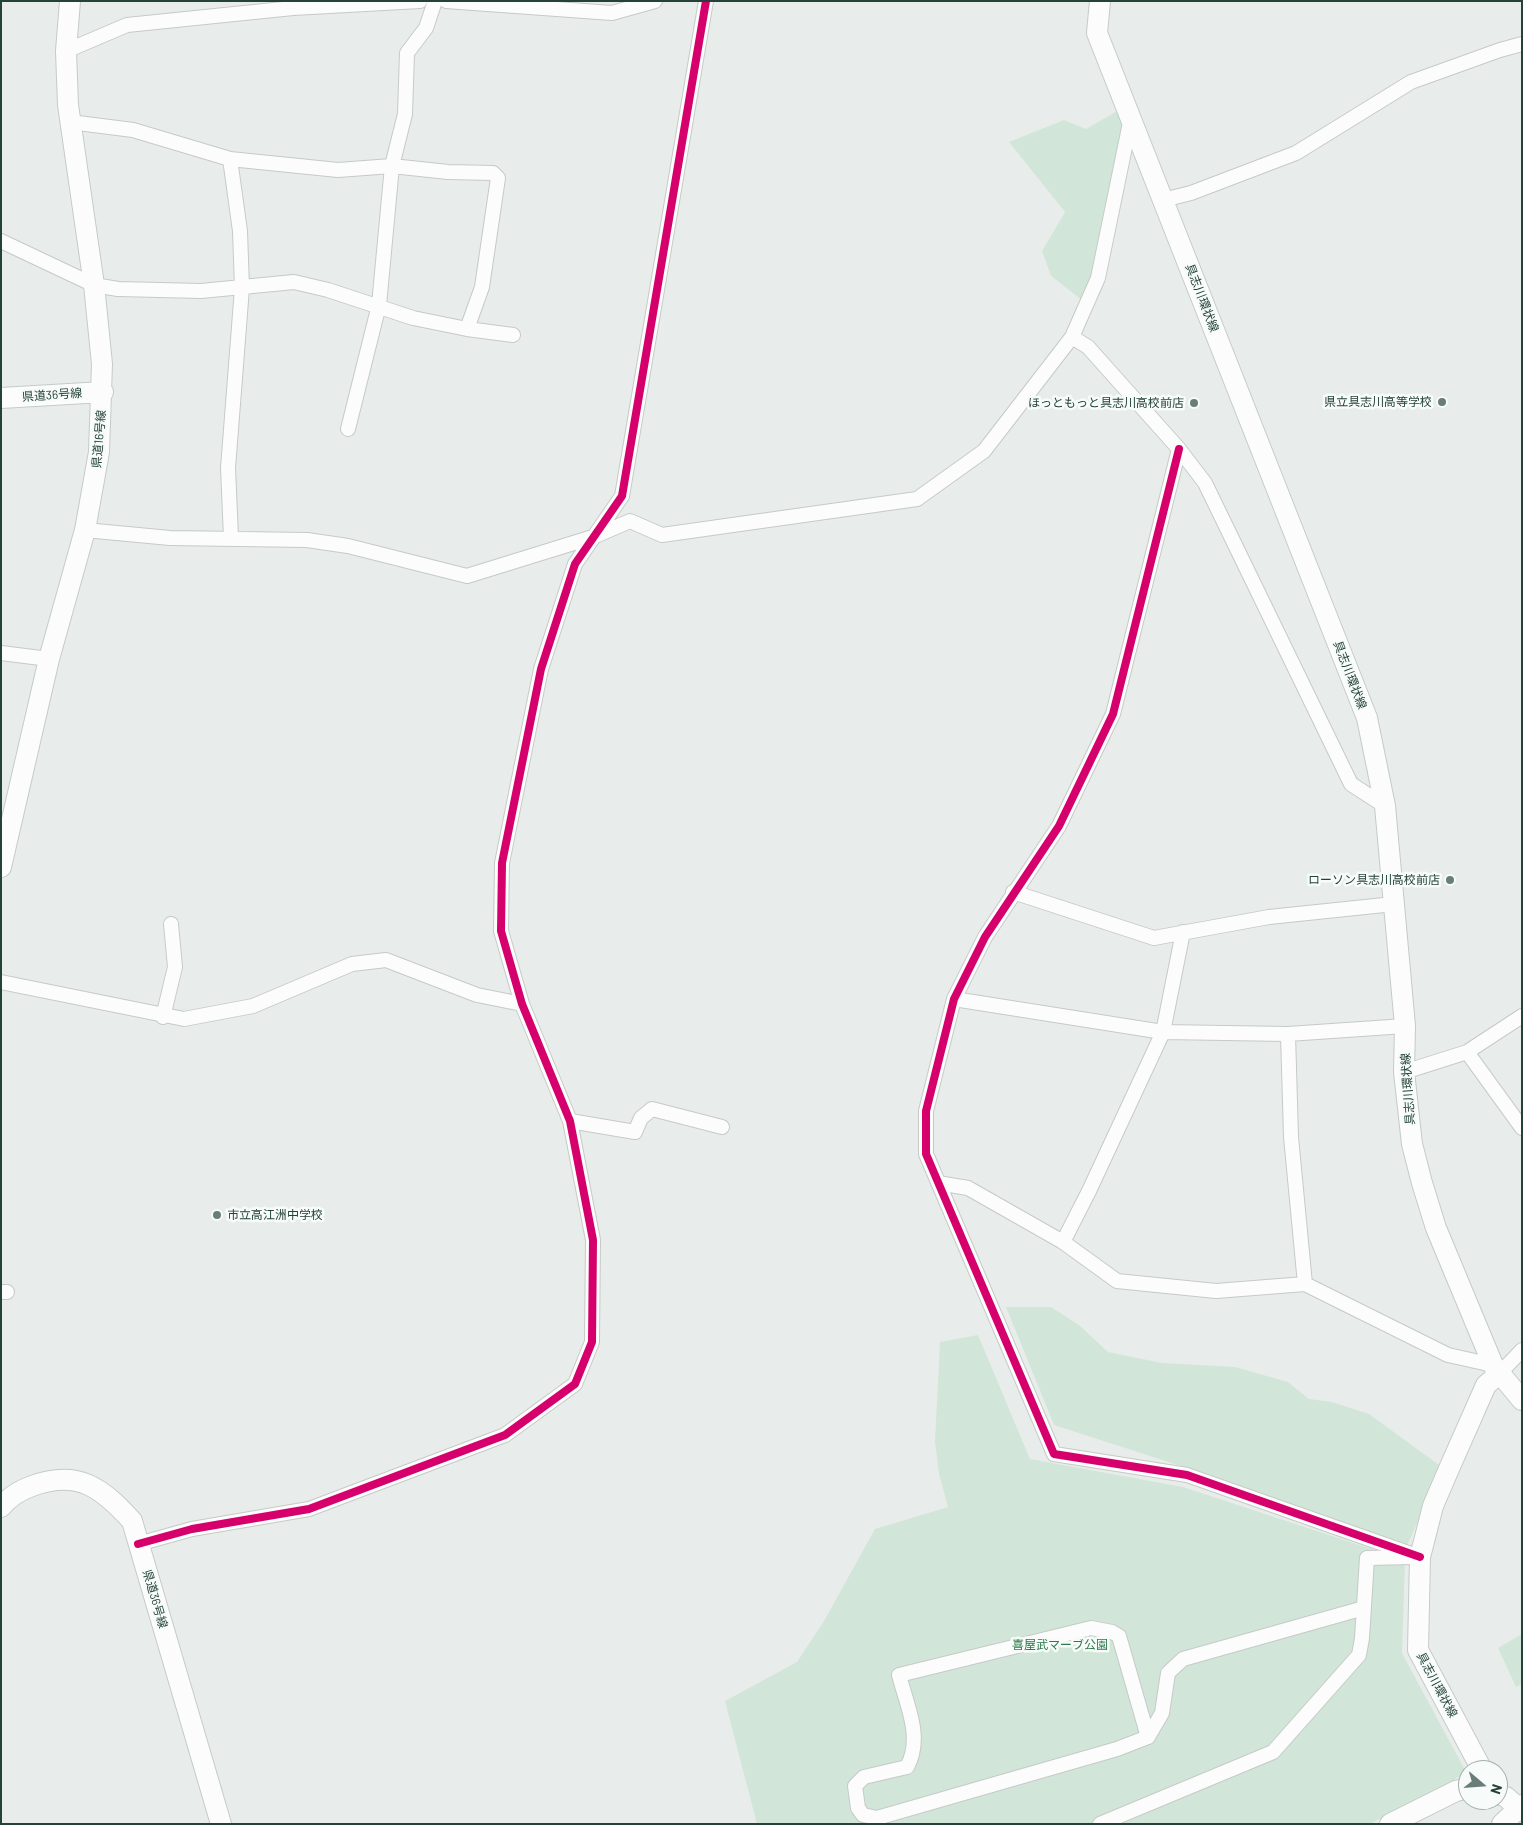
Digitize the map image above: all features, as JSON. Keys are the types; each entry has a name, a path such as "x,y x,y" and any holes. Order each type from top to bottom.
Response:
{"main road":[{"name":"県道16号線","path":"1,867 49,659 85,530 99,452 103,392 94,285 70,122 66,51 70,1"},
{"name":"具志川環状線","path":"1100,1 1097,33 1366,718 1385,806 1405,1026 1404,1072 1412,1144 1436,1228 1497,1369 1522,1400"},
{"name":"県道36号線","path":"1,398 103,392"},
{"name":"具志川環状線","path":"1477,1760 1418,1650 1420,1557 1433,1506 1486,1385 1497,1369"},
{"name":"県道36号線","path":"1,1507 6,1500 26,1488 44,1482 74,1479 99,1489 111,1498 132,1521 221,1824"},
{"path":"1390,1824 1458,1790"},
{"path":"1502,1824 1521,1808 1508,1798"}],"street":[{"path":"66,51 127,25 293,8 420,1"},
{"path":"348,429 379,305 392,166 405,114 407,53 426,28 434,1"},
{"path":"446,1 612,13 655,1"},
{"path":"138,1544 192,1530 309,1509 505,1435 575,1384 592,1342 593,1240 570,1121 522,1004 501,931 502,863 540,669 575,564 622,496 706,1"},
{"path":"1163,200 1191,193 1296,153 1411,82 1522,44"},
{"path":"85,530 170,538 231,537 307,540 348,546 467,576 593,537 630,521 662,534 916,499 984,451 1072,337 1098,278 1131,118"},
{"path":"70,122 133,130 230,159 338,170 392,166 448,172 493,173 498,178 482,288 467,330"},
{"path":"230,159 240,231 242,288 228,468 231,537"},
{"path":"1,241 94,285 118,289 201,291 294,282 379,305 413,318 467,330 513,335"},
{"path":"1072,337 1088,347 1179,448 1205,483 1351,784 1385,806"},
{"path":"1179,448 1113,714 1059,826 985,936 954,999 926,1110 926,1154 1054,1454 1187,1475 1420,1557"},
{"path":"1,653 49,659"},
{"path":"1013,892 1154,938 1269,916 1394,904"},
{"path":"162,1017 175,966 171,924"},
{"path":"1063,1242 1089,1191 1163,1032 1183,932"},
{"path":"1,982 162,1017 184,1019 253,1006 352,964 386,960 477,995 522,1004"},
{"path":"954,999 1163,1032 1288,1034 1405,1026"},
{"path":"1404,1072 1468,1052 1522,1016"},
{"path":"1288,1034 1291,1138 1305,1284"},
{"path":"1468,1052 1522,1128"},
{"path":"570,1121 636,1132 641,1118 652,1109 722,1127"},
{"path":"938,1183 968,1188 1063,1242 1117,1282 1216,1291 1305,1284 1448,1355 1497,1369 1522,1350"},
{"path":"1100,1824 1273,1752 1359,1655 1367,1558 1420,1557"},
{"path":"1148,1737 1119,1636 1112,1632 1091,1628 899,1675 915,1732 913,1756 908,1767 864,1777 854,1786 858,1808 863,1815 877,1818 1117,1749 1148,1737 1162,1713 1168,1673 1183,1658 1364,1608"}],"green space":[{"path":"1126,106 1131,118 1087,304 1051,276 1042,251 1065,212 1009,142 1064,120 1086,129"},
{"path":"1006,1307 1051,1307 1079,1325 1108,1352 1162,1363 1235,1367 1288,1382 1309,1399 1332,1402 1369,1414 1442,1467 1407,1546 1187,1468 1054,1425"},
{"name":"喜屋武マーブ公園","path":"978,1335 1030,1459 1183,1487 1405,1560 1402,1653 1460,1760 1458,1760 1458,1777 1434,1793 1369,1824 757,1824 725,1701 797,1662 824,1621 875,1529 948,1507 939,1474 935,1441 940,1342"},
{"path":"1522,1634 1522,1684 1516,1687 1498,1648"}],"cycle path":[{"path":"138,1544 192,1529 309,1509 505,1435 575,1384 592,1342 593,1240 570,1121 522,1004 501,931 502,863 541,669 575,564 622,496 706,1"},
{"path":"1179,449 1113,714 1059,826 985,937 954,999 926,1111 926,1154 1054,1454 1187,1475 1420,1557"}],"place":[{"name":"県立具志川高等学校","path":"1442,402"},
{"name":"ほっともっと具志川高校前店","path":"1194,403"},
{"name":"ローソン具志川高校前店","path":"1450,880"},
{"name":"市立高江洲中学校","path":"217,1215"}]}
